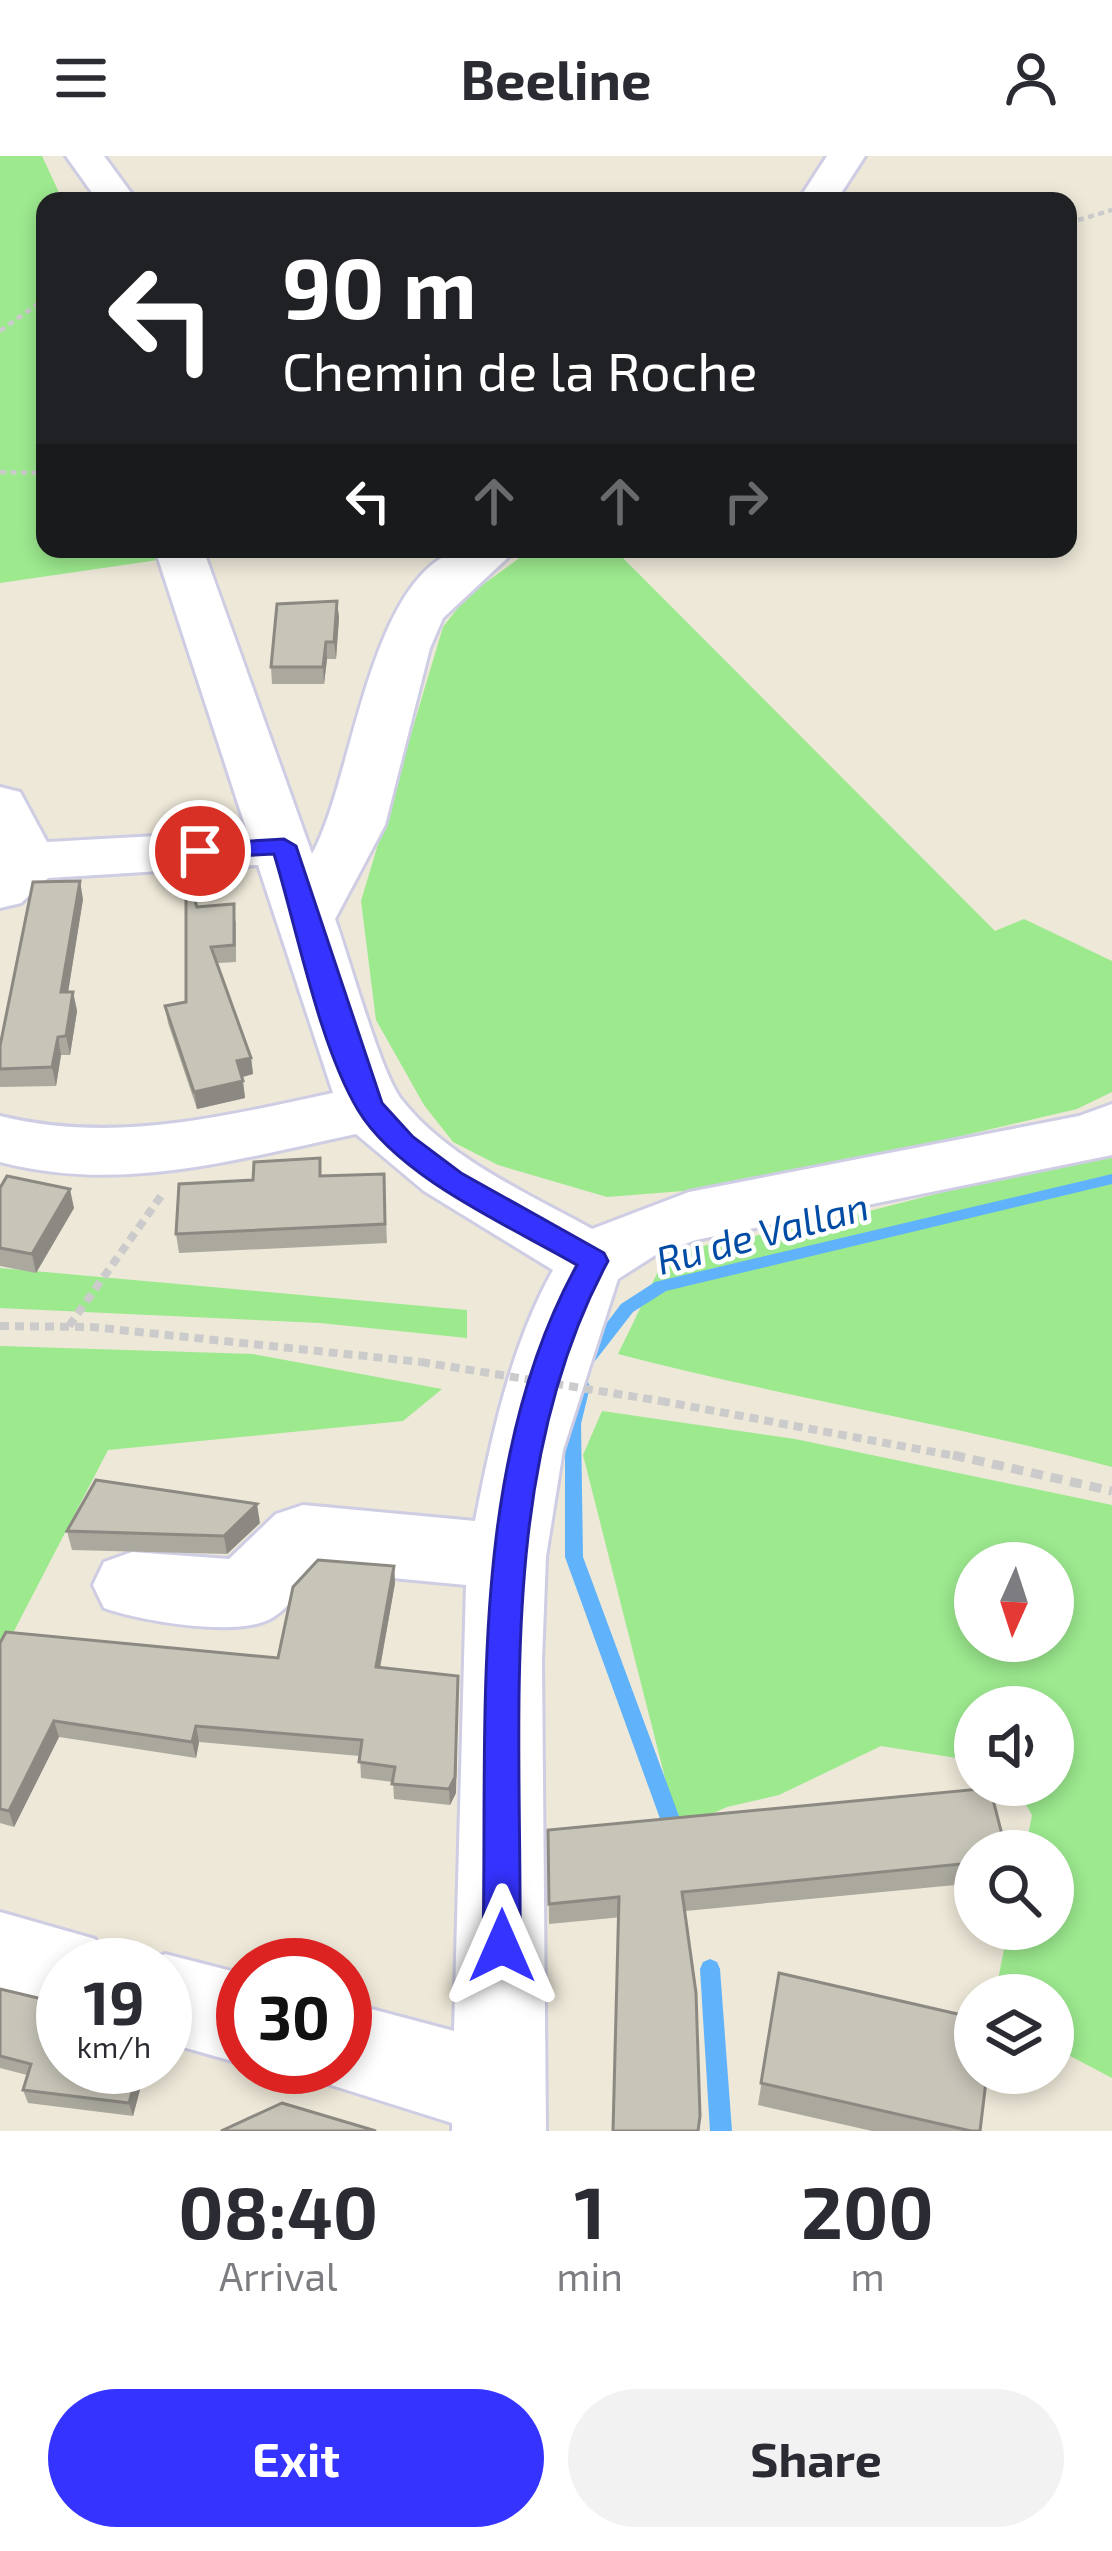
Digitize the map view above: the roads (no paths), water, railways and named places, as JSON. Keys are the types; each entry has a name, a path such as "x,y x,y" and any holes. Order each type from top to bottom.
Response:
{"street":[{"path":"86,156 112,192"},
{"path":"823,192 846,156"},
{"path":"182,558 284,846 351,1064 370,1108 403,1144 452,1180 593,1261"},
{"path":"307,916 357,826 404,648 419,614 448,581 481,558"},
{"path":"0,804 16,842 16,876 284,846"},
{"path":"0,1139 77,1153 140,1152 370,1108"},
{"path":"372,2058 500,2110 507,1557 526,1450 572,1300 593,1261 633,1235 689,1217 1096,1136 1112,1127"},
{"path":"131,1585 245,1594 303,1537 507,1557"},
{"path":"0,1955 36,1964"}],"waterway":[{"name":"Ru de Vallan","path":"589,1357 627,1308 661,1286 1112,1179"},
{"name":"Ru de Vallan","path":"582,1387 573,1424 574,1557 676,1835"},
{"name":"Ru de Vallan","path":"710,1969 721,2131"}]}
